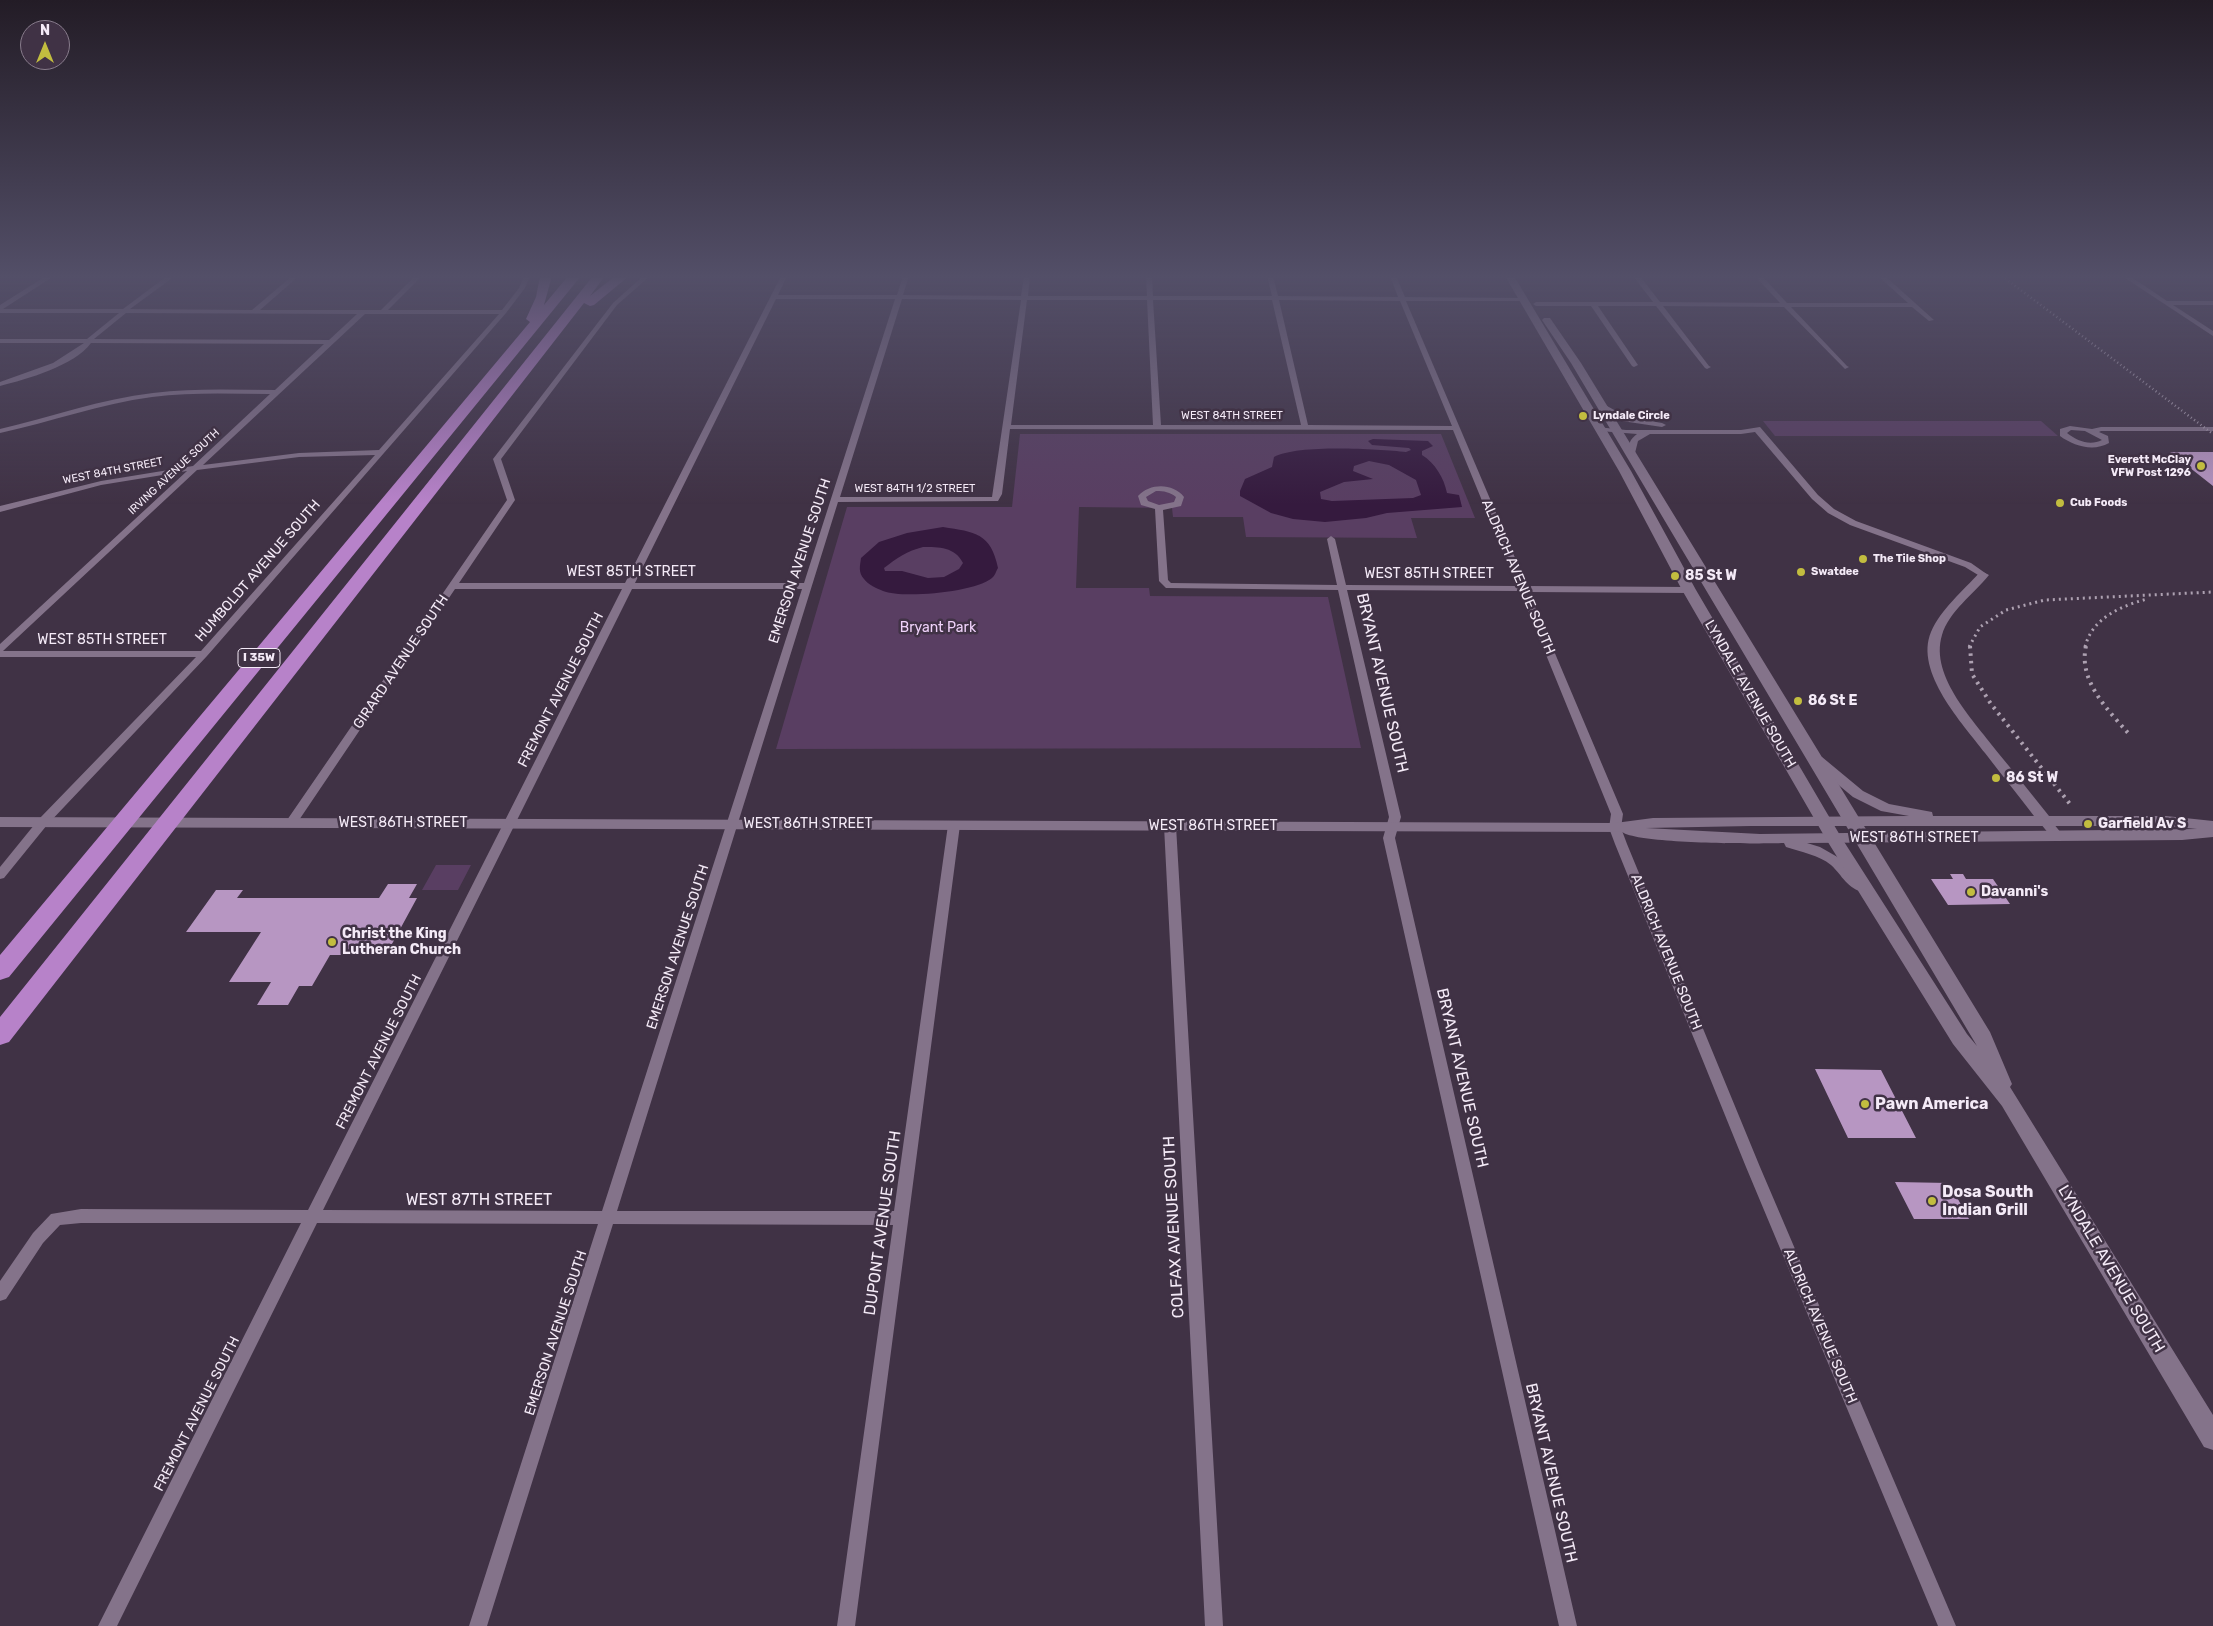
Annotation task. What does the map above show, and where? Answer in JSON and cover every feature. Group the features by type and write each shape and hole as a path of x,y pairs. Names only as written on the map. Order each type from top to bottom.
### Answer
{"highway":[{"name":"I 35W","path":"0,971 513,352"},
{"name":"I 35W","path":"0,1034 539,352"}],"main road":[{"name":"LYNDALE AVENUE SOUTH","path":"1554,352 1656,527 1688,590 1834,839 1960,1039 2009,1100 2213,1438"},
{"name":"LYNDALE AVENUE SOUTH","path":"1568,352 1983,1037 2009,1100"}],"street":[{"path":"0,384 50,367 75,352"},
{"name":"IRVING AVENUE SOUTH","path":"0,649 320,352"},
{"name":"HUMBOLDT AVENUE SOUTH","path":"0,876 43,822 204,654 469,352"},
{"name":"GIRARD AVENUE SOUTH","path":"291,823 511,500 497,459 579,352"},
{"name":"FREMONT AVENUE SOUTH","path":"107,1626 747,352"},
{"name":"EMERSON AVENUE SOUTH","path":"478,1626 882,352"},
{"path":"1007,427 1017,352"},
{"path":"1153,352 1157,427"},
{"path":"1288,352 1306,428"},
{"name":"ALDRICH AVENUE SOUTH","path":"1424,352 1617,814 1615,828 1757,1176 1947,1626"},
{"path":"1625,352 1634,365"},
{"path":"1695,352 1707,367"},
{"path":"1830,352 1844,367"},
{"path":"0,431 152,395 196,392 277,392"},
{"path":"1604,408 1625,419 1660,429"},
{"name":"WEST 84TH 1/2 STREET","path":"836,500 995,499 998,494 1007,427"},
{"name":"WEST 84TH STREET","path":"1007,427 1456,428"},
{"path":"2094,431 2105,438 2106,441 2104,443 2090,445 2074,441 2067,438 2063,431 2065,429 2078,428 2094,431 2101,429 2213,429"},
{"path":"1600,429 1616,429 1626,432 1660,429 1741,432 1756,429 1815,497 1831,511 1853,523 1968,565 1983,575 1938,628 1933,644 1934,663 1941,683 1954,704 2058,837"},
{"path":"1631,453 1632,444 1636,438 1660,429"},
{"name":"WEST 84TH STREET","path":"0,509 101,483 196,468 299,454 380,452"},
{"name":"WEST 85TH STREET","path":"1159,508 1164,581 1169,586 1688,590"},
{"name":"BRYANT AVENUE SOUTH","path":"1331,539 1395,817 1389,838 1568,1626"},
{"name":"WEST 85TH STREET","path":"453,586 808,586"},
{"name":"WEST 85TH STREET","path":"0,654 204,654"},
{"path":"1814,759 1858,794 1886,808 1957,821"},
{"name":"WEST 86TH STREET","path":"0,822 1615,828 1653,823 2044,820 2166,821 2213,826"},
{"name":"DUPONT AVENUE SOUTH","path":"846,1626 954,825"},
{"name":"COLFAX AVENUE SOUTH","path":"1170,826 1214,1626"},
{"name":"WEST 86TH STREET","path":"1615,828 1657,835 1765,839 2058,837 2182,835 2213,832"},
{"path":"1765,839 1815,850 1836,862 1848,876 1865,888"},
{"name":"WEST 87TH STREET","path":"0,1294 38,1238 56,1219 81,1216 901,1218"}],"green space":[{"path":"1763,421 2041,421 2058,436 1775,436"},
{"name":"Bryant Park","path":"1020,434 1441,434 1475,518 1411,518 1417,538 1246,537 1243,517 1173,517 1172,508 1079,507 1076,588 1149,588 1150,596 1328,597 1361,748 776,749 847,507 1012,507"},
{"path":"436,865 471,865 458,890 422,890"}],"shaded area":[{"path":"1373,439 1428,441 1433,446 1422,451 1422,455 1438,471 1447,493 1459,495 1462,507 1387,513 1366,518 1325,522 1293,519 1271,513 1240,496 1245,479 1272,467 1274,457 1285,453 1338,448 1406,452 1411,450 1409,448 1372,445 1368,441","holes":["1369,461 1389,465 1416,480 1421,495 1413,498 1332,501 1321,499 1320,492 1344,482 1373,479 1353,471 1354,466"]},
{"path":"943,527 973,533 986,541 991,548 998,568 993,577 984,583 939,593 893,593 881,590 868,583 860,571 861,558 879,542 907,533","holes":["923,547 946,549 956,554 963,563 959,569 944,577 928,578 902,571 885,571 884,568 902,555"]}],"building":[{"name":"Everett McClay VFW Post 1296","path":"2170,452 2213,452 2213,486"},
{"name":"Davanni's","path":"1950,874 1963,874 1966,879 1993,879 2010,904 1948,905 1931,879 1953,879"},
{"name":"Christ the King Lutheran Church","path":"388,884 417,884 409,898 417,898 386,955 330,955 312,986 299,986 288,1005 257,1005 271,982 229,982 261,932 186,932 216,890 243,890 237,898 379,898"},
{"name":"Pawn America","path":"1815,1069 1881,1070 1916,1138 1848,1138"},
{"name":"Dosa South Indian Grill","path":"1895,1182 1949,1183 1969,1219 1914,1219"}],"railway":[{"path":"2103,352 2213,434"},
{"path":"1969,647 1980,627 2006,610 2045,600 2213,592"},
{"path":"2085,647 2094,628 2101,621 2127,605 2147,599"},
{"path":"1970,646 1972,674 1991,704 2070,804"},
{"path":"2086,646 2086,671 2091,683 2104,705 2129,734"}],"place":[{"name":"Lyndale Circle","path":"1583,416"},
{"name":"Everett McClay VFW Post 1296","path":"2201,466"},
{"name":"Cub Foods","path":"2060,503"},
{"name":"The Tile Shop","path":"1863,559"},
{"name":"Swatdee","path":"1801,572"},
{"name":"85 St W","path":"1675,576"},
{"name":"86 St E","path":"1798,701"},
{"name":"86 St W","path":"1996,778"},
{"name":"Garfield Av S","path":"2088,824"},
{"name":"Davanni's","path":"1971,892"},
{"name":"Christ the King Lutheran Church","path":"332,942"},
{"name":"Pawn America","path":"1865,1104"},
{"name":"Dosa South Indian Grill","path":"1932,1201"}]}
